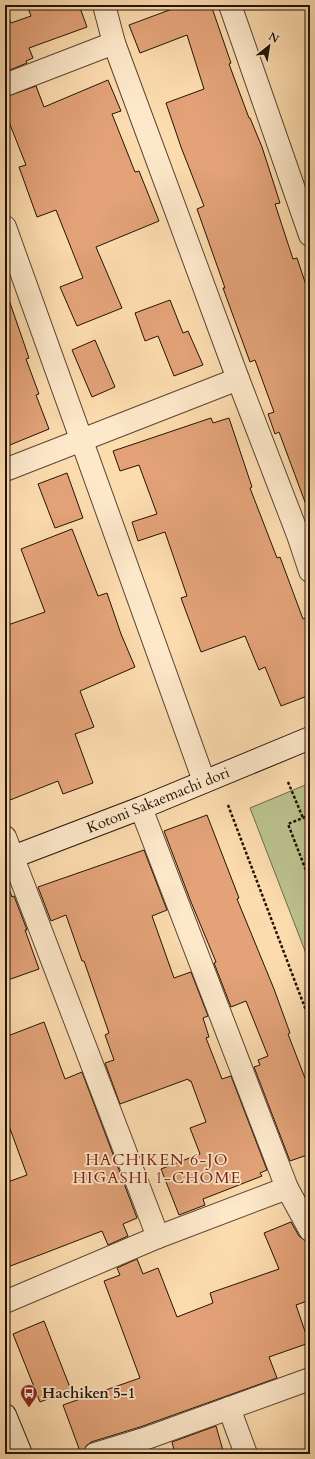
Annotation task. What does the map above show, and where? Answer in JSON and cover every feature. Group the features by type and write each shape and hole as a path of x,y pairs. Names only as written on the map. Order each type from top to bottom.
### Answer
{"street":[{"path":"104,5 114,43 238,378 304,533 310,570"},
{"path":"230,5 310,235"},
{"path":"5,85 114,43"},
{"path":"5,227 204,781"},
{"path":"5,470 238,378"},
{"name":"Kotoni Sakaemachi dori","path":"9,859 141,808 310,738"},
{"path":"141,808 288,1188 310,1230"},
{"path":"5,836 9,859 158,1238"},
{"path":"5,1302 158,1238 288,1188"},
{"path":"95,1454 144,1439 310,1379"},
{"path":"229,1408 246,1454"},
{"path":"5,1415 20,1454"}],"path":[{"path":"288,782 303,818"},
{"path":"228,805 310,1021"},
{"path":"310,815 288,824 307,873 310,872"}],"green space":[{"path":"310,783 310,964 250,808"}],"building":[{"path":"27,5 79,5 87,27 29,48 33,58 26,61 27,63 5,72 5,11 11,23 31,16"},
{"path":"183,5 211,5 231,63 229,64 249,118 262,147 280,203 275,204 293,259 297,258 310,297 310,510 308,510 279,432 275,434 268,414 274,412 255,360 250,362 223,288 225,288 197,209 204,206 166,103 204,89 187,35 140,53 129,25"},
{"path":"108,80 121,111 112,114 135,172 139,171 159,221 96,247 122,308 77,326 60,287 83,278 56,210 37,217 19,167 26,165 5,112 5,97 36,86 44,107"},
{"path":"8,297 29,358 26,359 39,394 36,395 49,429 5,447 5,298"},
{"path":"170,300 183,333 188,331 203,365 174,376 158,336 145,341 135,313"},
{"path":"95,340 115,387 92,397 72,350"},
{"path":"211,418 213,423 229,418 252,487 250,488 277,558 280,557 303,619 310,616 310,695 281,706 265,667 259,670 245,636 201,652 181,598 187,596 165,532 138,541 132,522 157,514 139,465 120,471 113,451"},
{"path":"67,473 83,518 55,528 38,484"},
{"path":"72,529 98,596 107,593 121,634 135,667 80,691 94,727 75,734 93,783 63,794 58,781 5,802 5,626 45,612 21,549"},
{"path":"207,815 239,898 237,899 274,989 290,1033 288,1034 310,1091 310,1154 290,1161 254,1067 260,1065 258,1060 268,1056 246,1001 231,1007 214,963 216,962 164,831"},
{"path":"144,850 167,910 152,916 174,978 191,972 208,1016 203,1018 209,1037 206,1038 222,1079 231,1076 267,1170 260,1173 262,1176 203,1199 205,1205 179,1215 161,1169 200,1154 190,1128 206,1122 191,1081 188,1079 120,1104 105,1063 114,1060 105,1035 109,1033 84,961 82,961 66,915 51,921 38,887"},
{"path":"7,883 12,897 14,896 27,930 25,930 39,969 5,981 5,884"},
{"path":"44,1022 65,1079 82,1072 137,1218 123,1224 128,1236 108,1245 102,1231 5,1268 5,1183 27,1175 5,1115 5,1037"},
{"path":"291,1222 299,1236 306,1241 310,1252 310,1300 296,1305 309,1343 269,1357 277,1378 140,1427 91,1442 86,1446 83,1454 81,1454 63,1405 140,1378 104,1281 120,1275 117,1268 137,1259 143,1274 158,1268 177,1317 213,1303 210,1293 279,1269 264,1233"},
{"path":"44,1321 71,1390 40,1402 13,1334"},
{"path":"216,1426 224,1454 175,1454 172,1442"}],"place":[{"name":"Hachiken 5-1","path":"29,1408"}],"district":[{"name":"HACHIKEN 6-JO HIGASHI 1-CHOME","path":"157,1169"}]}
